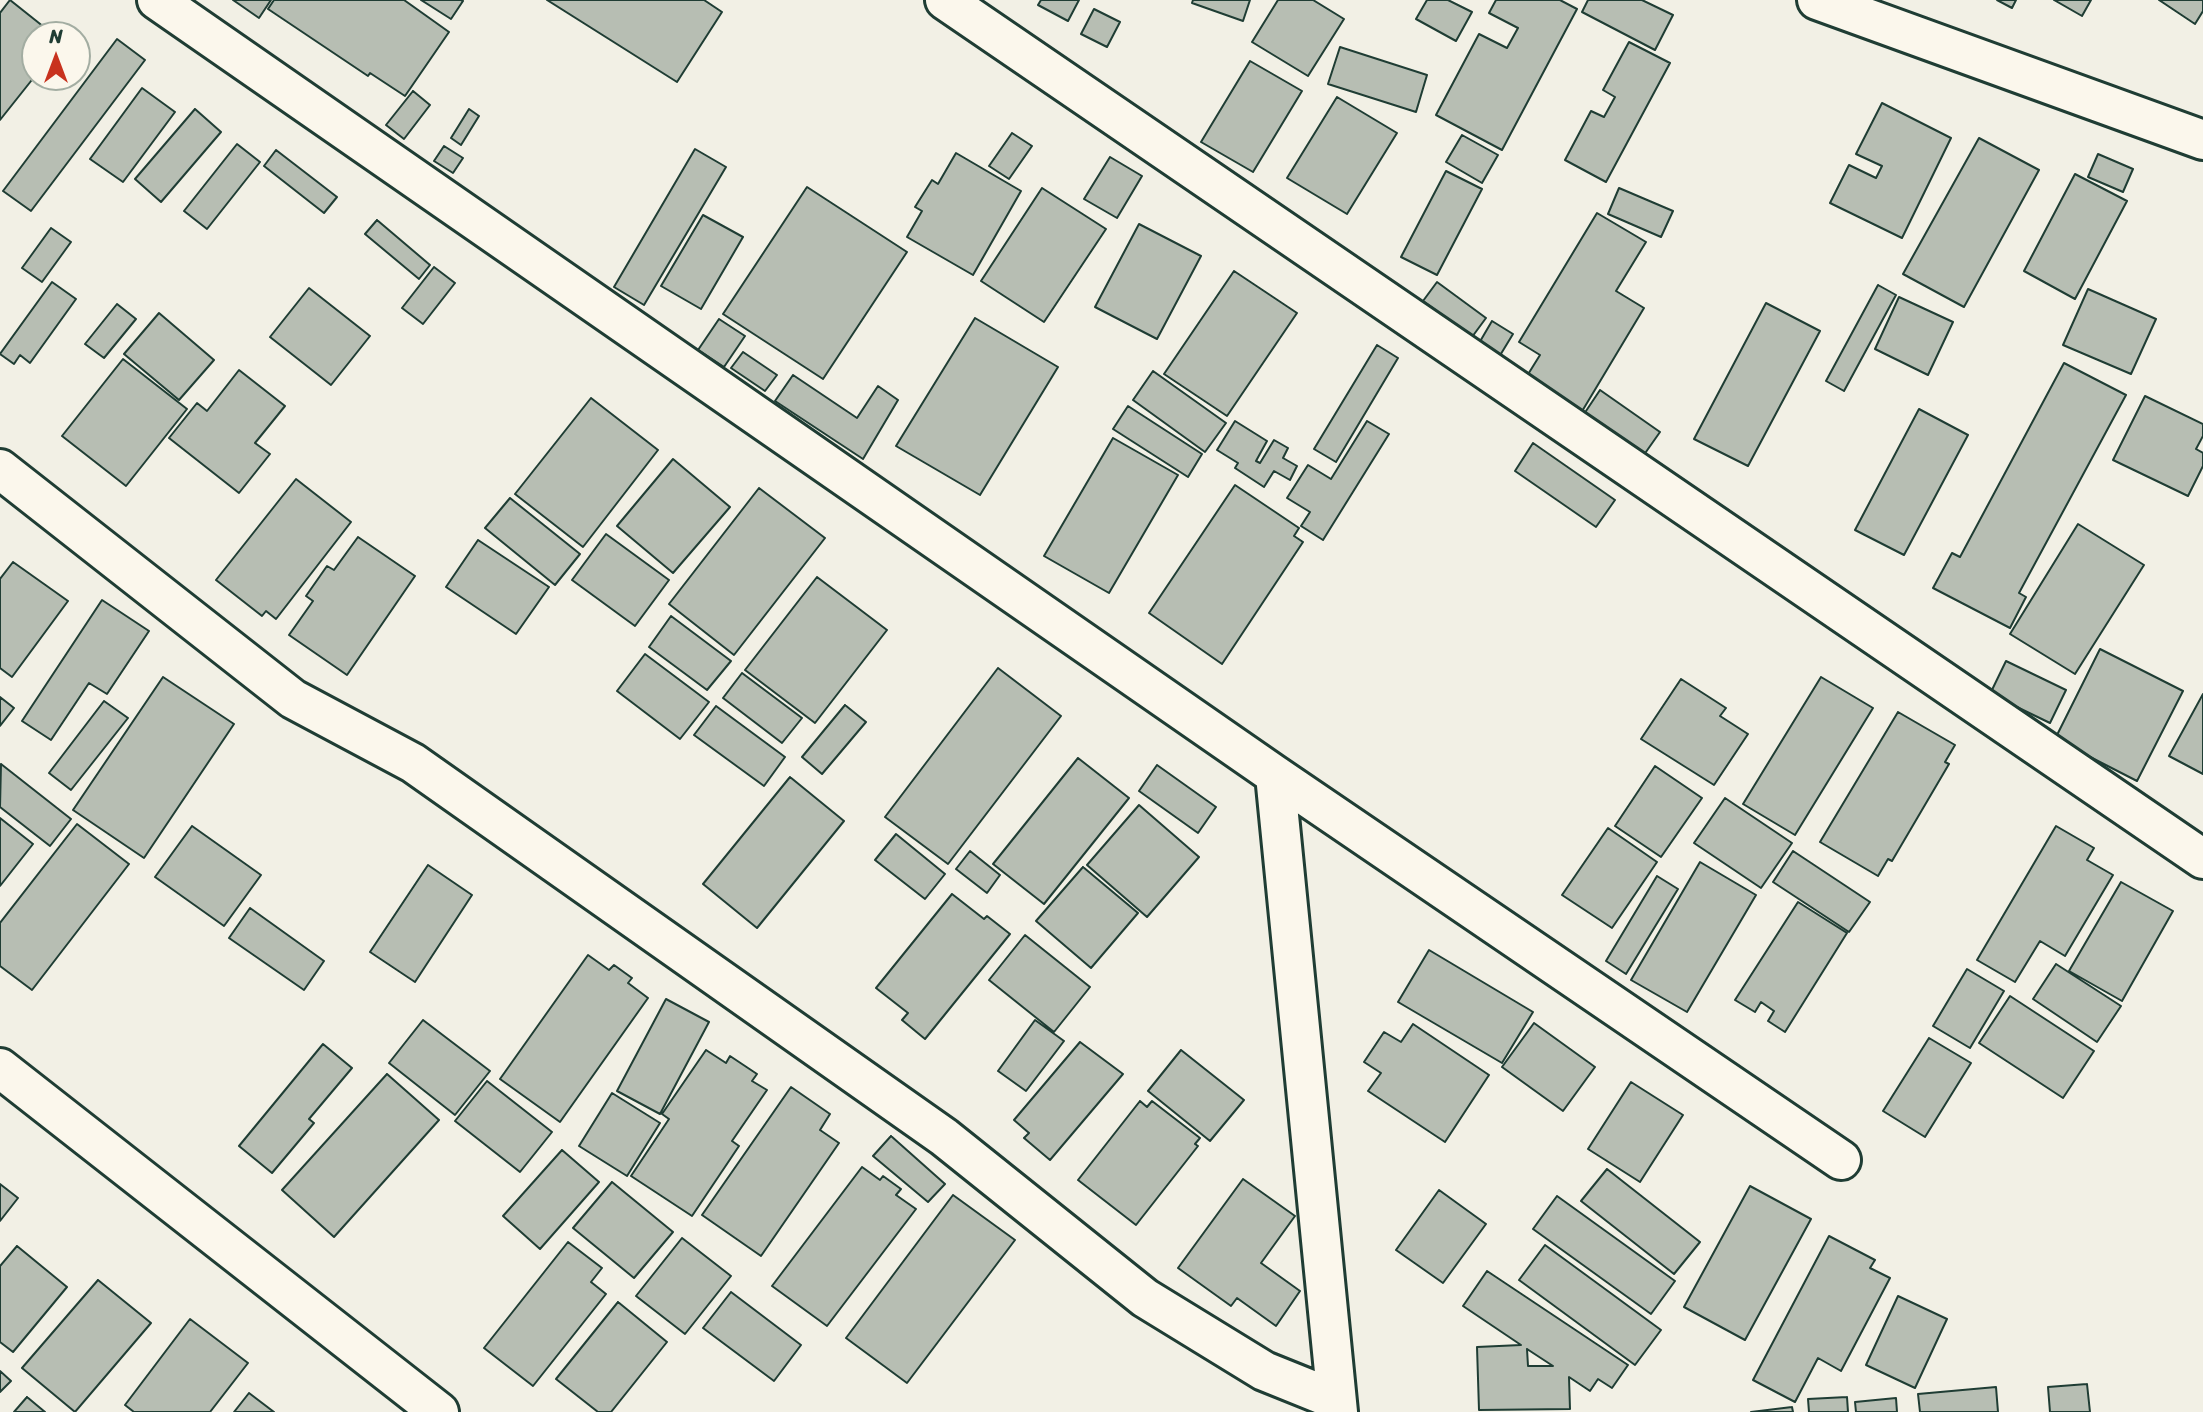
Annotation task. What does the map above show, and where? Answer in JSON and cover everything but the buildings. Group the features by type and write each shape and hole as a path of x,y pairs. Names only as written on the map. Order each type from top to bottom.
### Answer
{"street":[{"path":"157,0 1275,775 1841,1160"},
{"path":"945,0 2203,859"},
{"path":"1817,0 2203,139"},
{"path":"0,469 293,699 413,763 944,1137 1145,1298 1264,1371 1337,1406"},
{"path":"1275,775 1337,1406"},
{"path":"0,1068 439,1412"}]}
